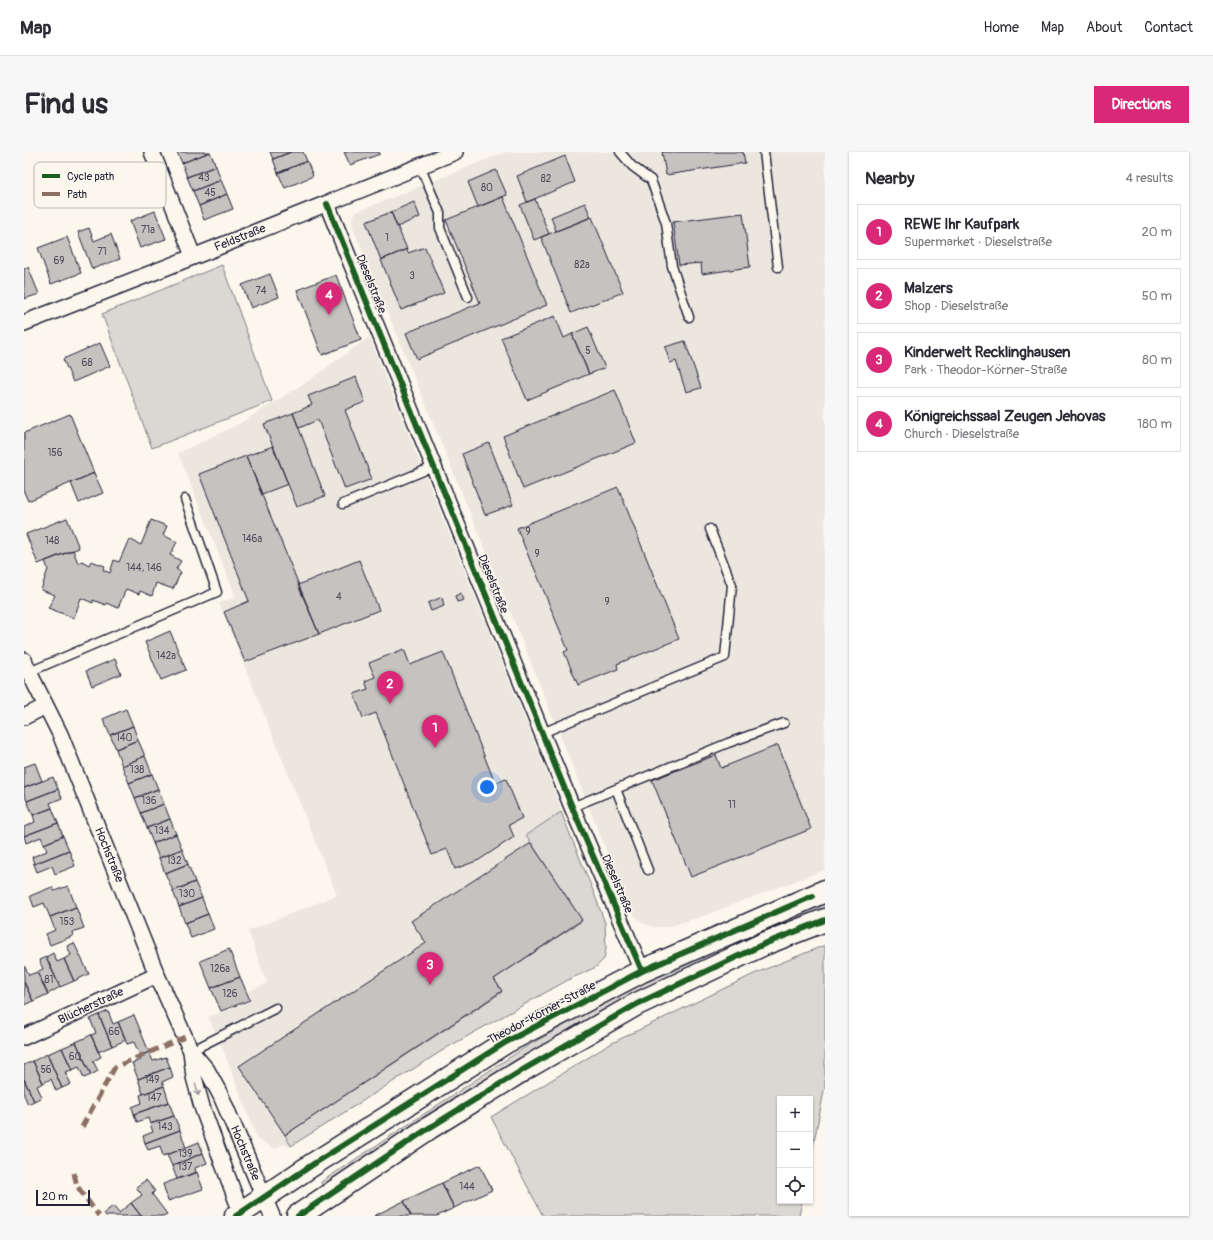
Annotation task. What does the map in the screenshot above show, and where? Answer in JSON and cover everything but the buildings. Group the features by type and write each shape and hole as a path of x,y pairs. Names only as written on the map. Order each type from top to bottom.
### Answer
{"main road":[{"name":"Theodor-Körner-Straße","path":"239,1214 268,1207 506,1042 642,972 825,891"},
{"path":"298,1216 429,1128 526,1068 637,1004 764,944 825,920"}],"street":[{"path":"152,152 156,162"},
{"name":"Feldstraße","path":"24,323 455,152"},
{"path":"166,187 194,256"},
{"name":"Dieselstraße","path":"327,204 572,807 642,972"},
{"name":"Hochstraße","path":"26,666 60,734 157,975 191,1051 207,1070 221,1096 268,1207"},
{"path":"24,716 46,706"},
{"name":"Blücherstraße","path":"24,1037 157,975"},
{"name":"Hochstraße","path":"191,1051 194,1077 202,1107 239,1214"}],"lane":[{"path":"620,152 632,166 651,180 666,224 672,266 689,317"},
{"path":"764,152 778,267"},
{"path":"420,166 440,213 440,228 468,297"},
{"path":"343,504 433,467"},
{"path":"26,666 217,592 185,499"},
{"path":"542,733 725,657 732,585 710,529"},
{"path":"572,807 728,743 784,723"},
{"path":"616,789 648,870"},
{"path":"191,1051 276,1008"}],"shaded area":[{"path":"505,152 825,152 825,870 700,917 667,927 653,927 642,923 635,916 625,897 500,586 353,228 352,218 354,213"},
{"path":"222,265 272,401 152,448 102,314"},
{"path":"369,337 560,805 561,812 605,923 606,949 604,959 596,967 568,980 448,1047 291,1146 281,1145 275,1149 258,1140 222,1047 208,1017 251,1001 248,992 267,983 248,931 337,895 219,603 236,597 178,453 239,424 308,381"},
{"path":"561,812 605,923 606,949 604,959 596,967 568,980 448,1047 291,1146 285,1135 502,992 494,979 582,921 526,835"},
{"path":"825,901 825,910 323,1187 321,1182 524,1048 631,987"},
{"path":"825,945 825,1086 813,1147 813,1096 777,1096 777,1204 801,1204 799,1216 543,1216 491,1117 612,1043 756,973"}],"marked path":[{"path":"82,1127 115,1067 185,1037"},
{"path":"74,1173 77,1186 99,1216"}],"cycle path":[{"path":"327,204 572,807 642,971"},
{"path":"236,1216 315,1163 506,1042 642,971 813,896"},
{"path":"298,1216 429,1128 526,1068 637,1004 764,944 825,920"}],"place":[{"name":"Königreichssaal Zeugen Jehovas","path":"329,315"},
{"name":"Malzers","path":"390,704"},
{"name":"REWE Ihr Kaufpark","path":"435,748"},
{"name":"Kinderwelt Recklinghausen","path":"430,985"}]}
